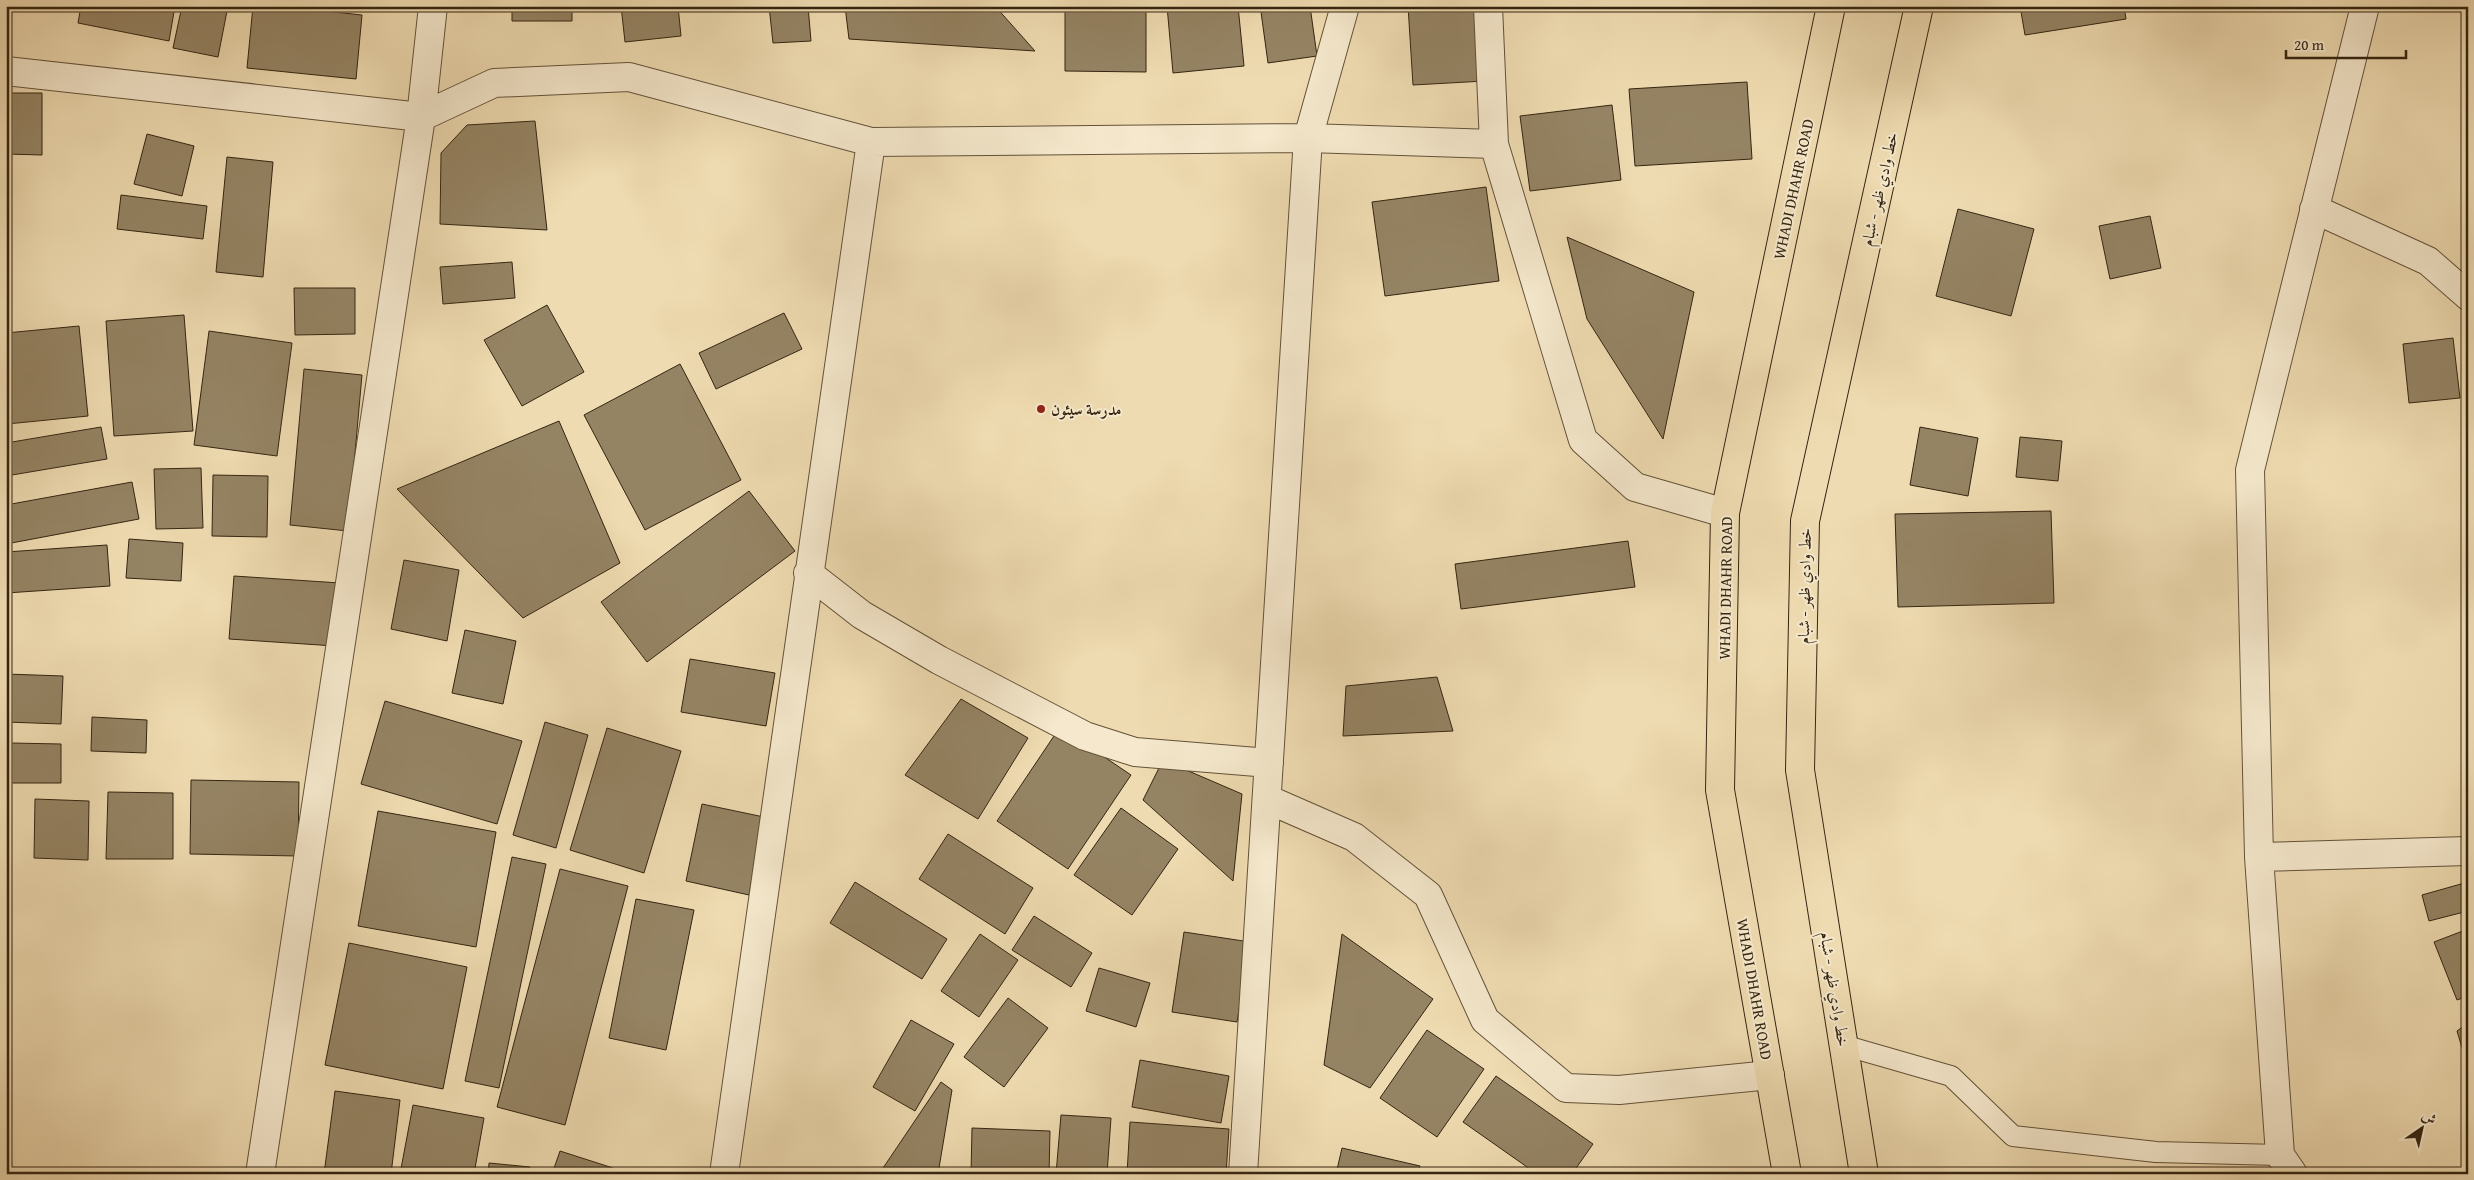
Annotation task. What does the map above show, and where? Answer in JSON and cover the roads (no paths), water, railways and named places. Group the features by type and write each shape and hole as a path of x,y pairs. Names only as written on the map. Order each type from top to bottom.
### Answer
{"main road":[{"name":"WHADI DHAHR ROAD","path":"1787,1174 1720,790 1726,513 1831,6"},
{"name":"خط وادي ظهر - شبام","path":"1864,1174 1800,770 1805,521 1919,6"}],"street":[{"path":"260,1174 421,117 433,6"},
{"path":"1243,1174 1308,138 1345,6"},
{"path":"1488,6 1494,144 1583,440 1635,487 1726,513"},
{"path":"2286,1164 2259,857 2250,470 2365,6"},
{"path":"6,72 421,117 494,83 629,77 871,142 1308,138 1494,144"},
{"path":"724,1174 808,573 871,142"},
{"path":"2314,210 2428,262 2468,296"},
{"path":"808,573 871,620 939,660 1085,736 1135,752 1269,763"},
{"path":"1267,799 1354,837 1428,895 1484,1020 1566,1088 1620,1090 1770,1075"},
{"path":"2259,857 2468,851"}],"lane":[{"path":"1843,1045 1951,1076 2013,1136 2286,1164"}],"place":[{"name":"مدرسة سيئون","path":"1041,409"}]}
